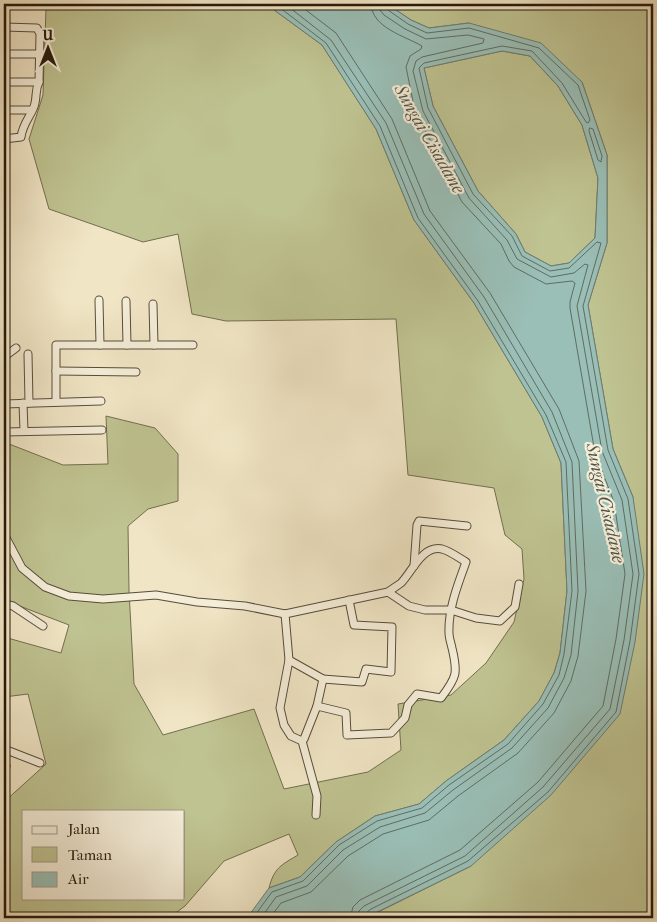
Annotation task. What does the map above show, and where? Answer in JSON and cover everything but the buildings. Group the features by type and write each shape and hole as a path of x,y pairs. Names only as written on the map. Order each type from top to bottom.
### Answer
{"street":[{"path":"4,27 37,28 40,34 39,82 35,89 35,104 25,121 21,137 4,139"},
{"path":"4,54 39,54"},
{"path":"4,82 39,82"},
{"path":"4,110 32,110"},
{"path":"99,300 100,345"},
{"path":"126,301 127,345"},
{"path":"153,304 154,345"},
{"path":"56,402 56,344 193,345"},
{"path":"4,377 4,357 16,348"},
{"path":"24,431 28,354"},
{"path":"56,371 136,372"},
{"path":"4,404 101,401"},
{"path":"4,432 102,430"},
{"path":"414,566 419,521 467,526"},
{"path":"4,534 22,568 45,587 58,593 69,596 103,599 156,595 197,602 245,606 285,614 388,592 400,583 426,552 443,549 466,562 451,610 449,634 457,668 450,686 441,698 417,694 408,705 405,718 391,733 348,735 346,713 317,706"},
{"path":"388,592 409,606 425,610 451,610 476,618 500,621 515,607 519,584"},
{"path":"289,660 323,679 362,682 366,669 390,672 392,627 354,626 349,600"},
{"path":"4,604 13,606 43,626"},
{"path":"285,614 289,660 280,708 284,725 291,736 302,741"},
{"path":"316,815 317,796 302,741 317,706 323,679"},
{"path":"4,749 40,763"}],"green space":[{"path":"45,4 266,4 322,45 376,129 414,220 474,303 542,417 561,463 567,591 560,653 554,673 539,701 504,740 446,781 419,804 375,816 336,842 300,877 269,888 276,871 298,855 289,834 224,861 185,906 169,918 4,918 4,802 46,764 28,694 4,697 4,637 61,653 69,625 4,600 4,442 63,465 108,464 106,416 155,428 178,454 178,501 148,509 128,526 134,684 163,735 254,709 284,789 368,772 401,750 398,704 451,695 486,663 514,622 524,579 522,549 505,535 494,488 408,475 396,319 226,321 192,314 178,234 143,242 49,209 29,139 43,95"},
{"path":"387,4 653,4 653,918 366,918 471,866 633,497 613,449 588,305 607,243 607,155 582,82 469,23 429,28 411,20"},
{"path":"502,51 530,56 558,86 582,125 598,178 595,238 569,263 551,266 525,252 516,234 478,191 433,106 424,68"}],"water":[{"name":"Sungai Cisadane","path":"266,4 387,4 411,20 429,28 469,23 541,43 582,82 607,155 607,243 588,305 613,449 633,497 644,574 635,642 620,714 551,795 471,866 365,918 247,918 269,888 300,877 336,842 375,816 419,804 446,781 504,740 539,701 554,673 560,653 567,591 561,463 542,417 474,303 414,220 376,129 322,45","holes":["502,51 530,56 558,86 582,125 598,178 595,238 569,263 551,266 525,252 516,234 478,191 433,106 424,68"]}]}
